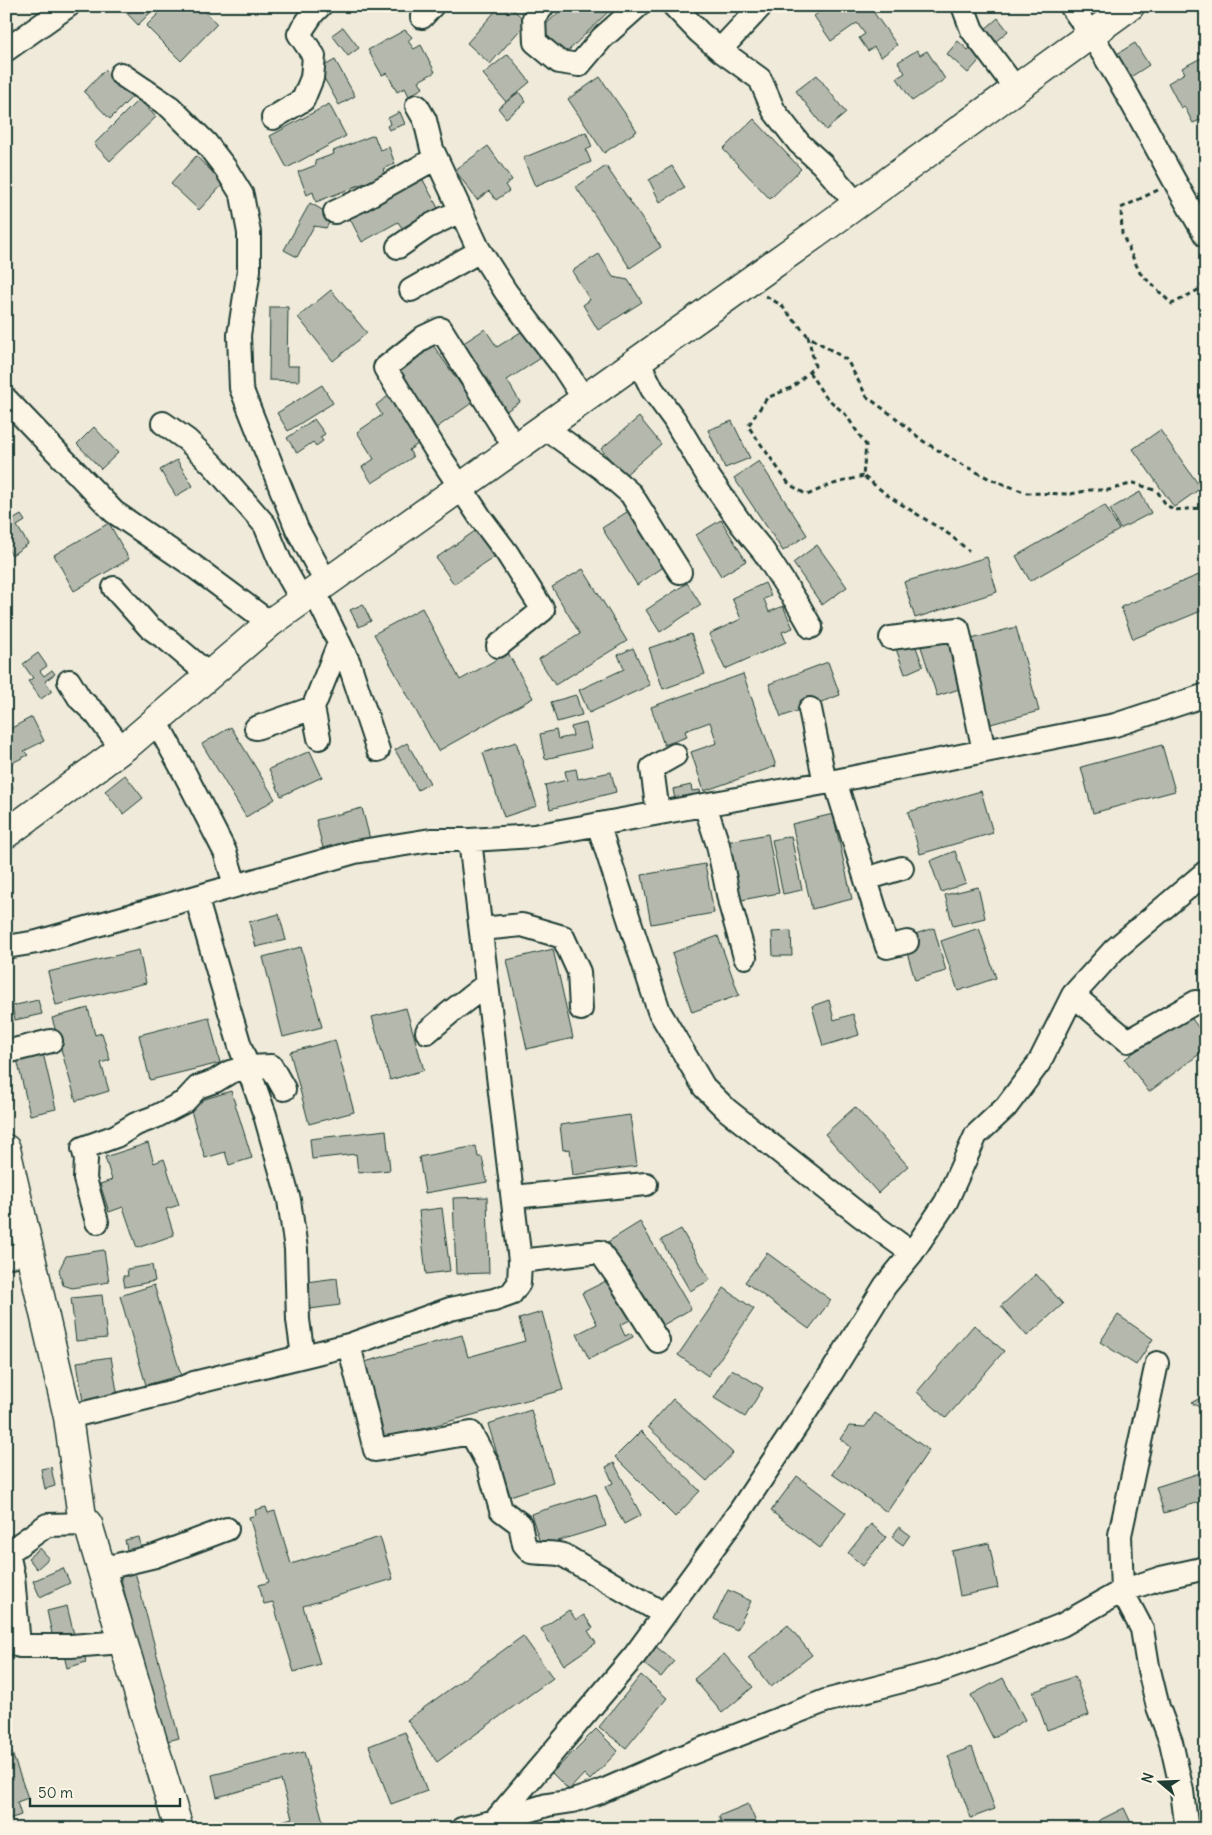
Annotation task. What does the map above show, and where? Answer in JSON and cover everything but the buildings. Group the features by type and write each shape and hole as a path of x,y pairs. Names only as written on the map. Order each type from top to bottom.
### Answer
{"main road":[{"path":"6,834 122,749 270,623 857,204 1130,6"},
{"path":"6,1149 18,1255 68,1417 82,1516 88,1524 102,1569 178,1829"}],"street":[{"path":"6,50 68,6"},
{"path":"273,118 303,100 312,78 314,56 299,34 320,6"},
{"path":"543,6 534,18 535,42 559,62 579,65 602,38 638,6"},
{"path":"674,6 699,32 720,50 760,79 774,111 799,143 822,164 857,204"},
{"path":"720,50 761,6"},
{"path":"963,6 972,30 1016,89"},
{"path":"1071,6 1091,34 1137,110 1174,182 1206,236"},
{"path":"120,74 170,107 206,143 226,169 242,195 249,232 249,270 239,336 241,388 297,529 314,591 349,663 378,750"},
{"path":"418,106 425,120 432,149 480,251 506,292 562,365 584,399"},
{"path":"335,212 361,200 436,158"},
{"path":"398,247 427,227 460,211"},
{"path":"411,290 480,251"},
{"path":"498,646 542,610 507,553 460,487 385,368 424,338 441,330 514,448"},
{"path":"638,360 652,389 674,419 708,476 742,526 764,552 800,606 811,627"},
{"path":"6,399 114,512 192,565 270,623"},
{"path":"163,423 187,440 213,464 265,525 280,561 314,591"},
{"path":"544,427 601,468 631,494 680,572"},
{"path":"114,588 149,628 169,641 209,675"},
{"path":"891,638 958,629 984,751"},
{"path":"320,738 312,708 339,643"},
{"path":"69,682 80,699 96,714 122,749"},
{"path":"6,946 37,942 355,852 431,840 470,840 534,836 830,782 1115,725 1206,695"},
{"path":"256,728 312,708"},
{"path":"810,709 830,782 866,879 887,947 907,942"},
{"path":"156,721 225,852 235,886"},
{"path":"658,813 652,768 675,755"},
{"path":"705,805 718,845 730,904 745,957"},
{"path":"598,824 658,1011 704,1087 735,1116 861,1216 912,1253"},
{"path":"68,1417 175,1390 194,1383 350,1345 450,1310 511,1294 519,1283 520,1261 470,840"},
{"path":"866,879 902,868"},
{"path":"492,1825 635,1655 740,1511 832,1372 885,1286 912,1253 946,1202 976,1135 1006,1107 1039,1063 1073,995 1114,950 1206,872"},
{"path":"196,897 247,1067 265,1115 289,1200 296,1249 298,1320 303,1356"},
{"path":"480,929 522,925 563,937 579,972 582,1009"},
{"path":"427,1032 487,984"},
{"path":"1073,995 1128,1041 1196,1002 1206,1004"},
{"path":"6,1052 51,1041"},
{"path":"97,1222 85,1179 86,1159 83,1148 116,1136 136,1124 155,1117 184,1102 198,1087 215,1081 230,1072 247,1067 271,1066 284,1089"},
{"path":"512,1197 646,1184"},
{"path":"520,1261 600,1252 658,1341"},
{"path":"350,1345 375,1450 471,1433 488,1464 501,1510 520,1524 524,1544 531,1552 545,1554 554,1552 563,1555 664,1614"},
{"path":"1157,1363 1120,1535 1122,1591 1142,1629 1156,1699 1172,1742 1187,1827"},
{"path":"88,1524 47,1525 7,1554 13,1576 19,1646 71,1646 123,1642"},
{"path":"102,1569 155,1556 227,1529"},
{"path":"462,1829 492,1825 547,1806 574,1801 600,1792 669,1762 825,1701 937,1672 994,1652 1062,1625 1122,1591 1161,1578 1206,1568"}],"path":[{"path":"1174,182 1121,208 1122,234 1140,273 1172,304 1200,289 1206,280"},
{"path":"748,282 760,293 781,305 808,336 847,360 867,397 896,418 922,441 990,479 1027,493 1045,494 1071,494 1090,490 1109,490 1134,483 1157,491 1165,503 1173,510 1206,509"},
{"path":"808,336 815,366 793,387 767,398 748,426 789,484 807,495 830,485 863,476"},
{"path":"809,372 824,395 846,415 866,445 863,476"},
{"path":"863,476 897,502 950,535 969,551"}]}
